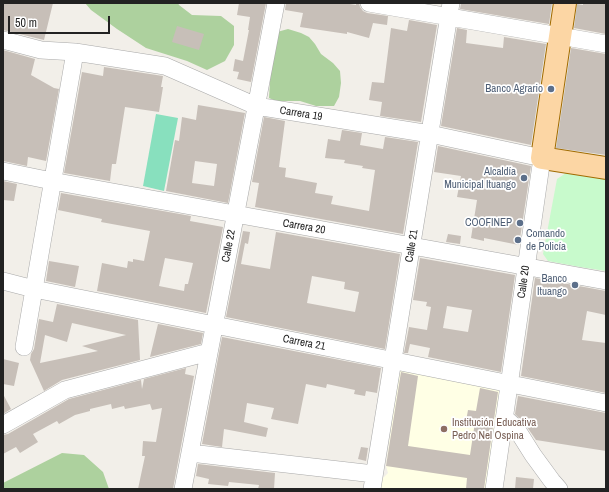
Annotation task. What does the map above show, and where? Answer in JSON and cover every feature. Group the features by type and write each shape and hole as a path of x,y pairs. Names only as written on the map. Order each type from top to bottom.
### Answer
{"main road":[{"name":"Calle 20","path":"542,158 565,3"},
{"name":"Carrera 19","path":"542,158 606,168"}],"street":[{"name":"Calle 22","path":"182,489 276,3"},
{"path":"369,3 450,10 560,36 606,44"},
{"name":"Calle 21","path":"373,482 450,10"},
{"name":"Carrera 19","path":"3,40 41,50 74,52 165,66 256,106 430,134 542,158"},
{"path":"24,347 74,52"},
{"name":"Calle 20","path":"494,489 542,158"},
{"name":"Carrera 20","path":"3,171 606,282"},
{"name":"Carrera 21","path":"3,280 34,289 606,403"},
{"path":"3,425 65,390 209,352"},
{"path":"505,418 516,428 533,455 559,489"},
{"path":"190,453 373,482"}],"shaded area":[{"name":"Institución Educativa Pedro Nel Ospina","path":"399,370 504,387 489,489 381,489 379,482 388,473 386,466"}],"green space":[{"path":"85,3 178,3 192,15 221,16 234,26 234,45 225,61 207,70 187,61 146,48 91,10"},
{"path":"288,29 309,37 321,54 333,63 340,71 341,83 339,97 334,106 316,106 300,101 276,101 269,98 271,65 277,32"},
{"path":"156,114 178,118 164,191 143,186"},
{"path":"566,173 606,179 606,271 548,261 543,254 557,179"},
{"path":"62,453 84,455 103,472 109,489 3,489 3,483"}],"building":[{"path":"3,3 53,3 44,40 3,30"},
{"path":"239,3 266,3 251,82 237,79 239,72 233,71 235,59 243,61 249,30 250,17 237,15"},
{"path":"286,3 344,3 356,5 356,3 359,3 363,11 367,13 388,16 387,25 373,23 369,38 347,32 347,34 300,27 303,13 285,10"},
{"path":"461,3 552,3 549,24 460,9"},
{"path":"583,3 606,3 606,34 574,28 577,4 583,5"},
{"path":"409,20 437,25 421,122 380,116 382,102 369,100 372,82 384,83 391,28 407,31"},
{"path":"177,26 204,34 199,50 172,42"},
{"path":"457,28 467,30 466,43 503,48 504,37 546,44 531,145 441,126"},
{"path":"571,48 606,54 606,155 556,148"},
{"path":"3,50 35,59 31,75 54,88 59,89 46,161 28,157 27,166 3,161"},
{"path":"104,67 163,76 161,87 163,87 159,112 125,107 116,164 112,164 110,181 64,173 82,72 103,76"},
{"path":"198,105 245,113 228,203 166,191 175,140 179,141 182,117 196,120","holes":["195,161 217,164 214,186 192,183"]},
{"path":"264,117 285,121 279,167 286,168 285,177 317,183 315,193 333,196 331,204 369,211 375,170 362,168 363,166 344,163 345,160 325,158 328,139 340,141 342,130 362,133 360,145 383,149 385,137 418,142 403,234 255,207 259,183 252,182"},
{"path":"438,146 531,166 519,245 484,238 484,241 471,238 477,200 457,197 461,176 434,172"},
{"path":"3,181 17,184 14,201 3,200"},
{"path":"61,193 191,216 190,221 223,227 206,313 97,291 102,263 127,268 128,261 133,262 133,259 144,261 150,231 101,222 102,219 58,210","holes":["165,258 193,263 188,284 185,284 184,291 159,286"]},
{"path":"243,231 250,232 248,244 245,243 241,264 270,269 276,232 400,254 385,349 226,317","holes":["312,276 345,282 344,289 359,292 355,312 307,303"]},
{"path":"448,234 461,236 460,244 446,242"},
{"path":"420,258 515,275 501,372 428,357 430,348 410,344 408,353 404,353 409,327 427,330 431,307 426,306 427,302 413,300","holes":["447,306 472,310 468,332 443,328"]},
{"path":"49,261 79,266 75,287 46,281"},
{"path":"535,278 606,291 606,315 587,311 582,340 606,343 606,393 521,376"},
{"path":"57,304 138,320 140,360 62,380 44,391 30,360 34,349 39,319 53,322","holes":["72,323 126,335 82,346 98,351 40,363 45,335 67,342"]},
{"path":"158,324 203,333 201,344 150,357"},
{"path":"222,337 381,368 377,393 366,391 365,396 354,394 355,390 327,384 326,388 306,384 298,424 271,419 274,408 247,403 244,422 268,428 266,437 224,429 222,447 202,444"},
{"path":"3,359 19,363 14,386 3,384"},
{"path":"186,368 185,374 194,376 173,489 138,489 145,456 142,456 143,441 156,442 162,408 152,410 150,404 125,409 124,406 112,409 111,404 90,409 90,411 75,415 59,424 57,421 33,434 38,442 20,453 16,447 3,454 3,435 8,434 69,399 141,380 142,389 144,379"},
{"name":"Institución Educativa Pedro Nel Ospina","path":"401,372 418,376 408,446 470,455 475,422 466,421 468,410 476,411 480,388 498,392 484,489 466,489 467,478 386,466"},
{"path":"3,394 11,409 3,414"},
{"path":"518,396 606,413 606,451 536,440 527,425 515,414"},
{"path":"361,447 368,448 366,461 358,459"},
{"path":"198,464 275,473 274,489 258,489 259,485 229,482 228,486 208,484 209,479 196,476"},
{"path":"516,477 534,479 533,489 515,489"}],"place":[{"name":"Banco Agrario","path":"551,89"},
{"name":"Alcaldía Municipal Ituango","path":"524,178"},
{"name":"COOFINEP","path":"520,223"},
{"name":"Comando de Policía","path":"518,240"},
{"name":"Banco Ituango","path":"575,285"},
{"name":"Institución Educativa Pedro Nel Ospina","path":"444,429"}]}
